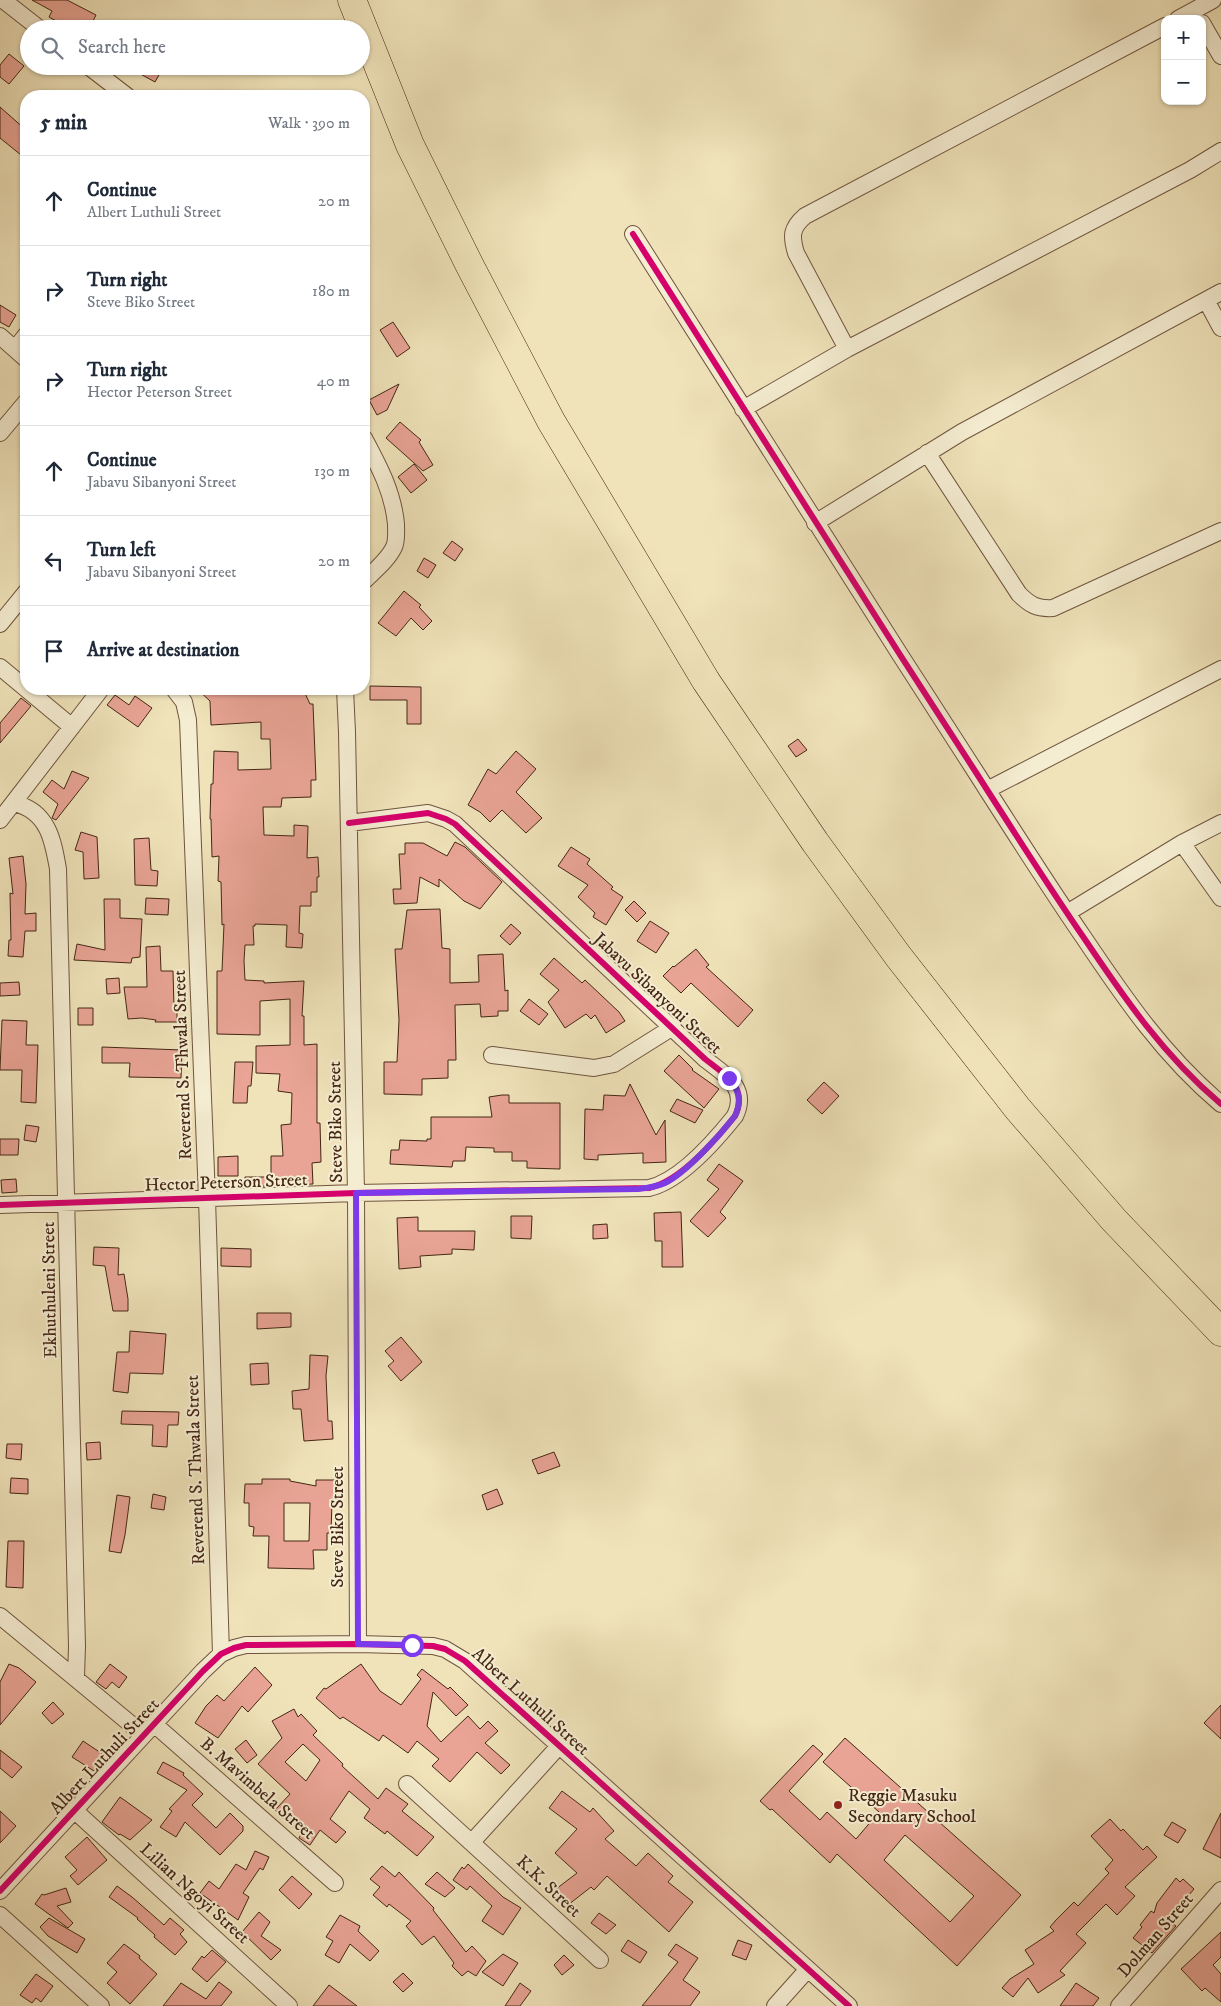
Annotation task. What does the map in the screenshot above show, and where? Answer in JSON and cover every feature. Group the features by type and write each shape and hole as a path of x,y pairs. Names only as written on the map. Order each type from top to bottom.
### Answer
{"highway":[{"path":"352,0 360,20"},
{"path":"370,45 410,145 470,266 551,421 706,681 820,850 898,956 1018,1109 1114,1220 1221,1332"}],"street":[{"path":"3,0 29,20"},
{"path":"1201,15 1213,0"},
{"path":"848,349 796,253 792,238 796,224 805,216 1161,28"},
{"path":"1206,29 1221,56"},
{"path":"100,75 119,90"},
{"path":"743,409 848,349 1190,170 1221,151"},
{"path":"633,234 987,790 1125,1000 1161,1046 1184,1071 1221,1104"},
{"path":"815,522 962,432 1221,292"},
{"path":"1206,300 1221,328"},
{"path":"0,336 20,353"},
{"path":"0,433 20,409"},
{"path":"370,449 384,475 394,505 396,531 395,546 384,562 370,575"},
{"path":"927,453 1019,594 1031,606 1042,609 1053,608 1221,531"},
{"path":"0,624 20,599"},
{"path":"0,667 20,684"},
{"path":"987,790 1221,668"},
{"path":"34,695 72,727"},
{"path":"0,820 96,695"},
{"name":"Reverend S. Thwala Street","path":"179,695 184,702 188,720 207,1198 221,1654"},
{"name":"Steve Biko Street","path":"345,695 356,1193 358,1644"},
{"name":"Ekhuthuleni Street","path":"14,803 23,805 38,814 47,826 53,840 58,870 67,1203 76,1677"},
{"name":"Jabavu Sibanyoni Street","path":"349,823 428,813 446,818 455,824 737,1087 739,1108 735,1116 683,1171 667,1182 644,1188 453,1191"},
{"path":"1067,913 1182,843 1221,823"},
{"path":"1182,843 1221,898"},
{"path":"492,1055 594,1068 614,1064 673,1027"},
{"name":"Hector Peterson Street","path":"0,1205 453,1191"},
{"path":"0,1616 76,1677 149,1729"},
{"name":"Albert Luthuli Street","path":"0,1891 203,1671 221,1654 246,1645 358,1644 433,1646 454,1653 465,1661 849,2006"},
{"name":"B. Mavimbela Street","path":"149,1729 335,1883"},
{"path":"472,1842 559,1746"},
{"name":"K.K. Street","path":"407,1784 600,1960"},
{"name":"Lilian Ngoyi Street","path":"74,1810 289,2006"},
{"name":"Dolman Street","path":"1119,2006 1221,1890"},
{"path":"0,1915 101,2006"},
{"path":"775,2006 808,1969"}],"building":[{"path":"32,0 67,0 96,15 94,20 54,20 49,17 52,11"},
{"path":"9,54 20,63 20,71 9,84 0,77 0,65"},
{"path":"142,75 159,75 155,82"},
{"path":"0,107 20,125 20,154 0,138"},
{"path":"0,305 16,315 9,327 0,322"},
{"path":"393,322 410,348 397,357 380,330"},
{"path":"399,384 387,410 377,415 370,399"},
{"path":"400,422 421,440 419,442 433,465 423,471 386,438"},
{"path":"414,464 427,480 411,493 398,477"},
{"path":"452,541 463,549 455,561 443,553"},
{"path":"424,558 436,565 428,578 417,571"},
{"path":"404,591 421,605 419,607 432,621 423,630 411,618 396,636 378,623"},
{"path":"370,686 421,687 421,724 407,724 407,700 370,700"},
{"path":"115,695 129,705 135,696 152,708 138,727 107,705"},
{"path":"204,695 306,695 310,704 313,704 316,780 311,780 311,797 282,798 281,807 263,807 264,835 294,836 294,825 308,826 307,858 318,857 319,877 317,877 317,892 311,892 311,906 300,906 299,933 303,934 302,948 286,947 287,925 255,924 253,926 254,945 245,945 244,961 245,980 264,981 264,983 304,981 302,1016 304,1016 304,1045 317,1044 317,1123 320,1123 321,1162 312,1163 313,1184 245,1187 245,1177 271,1177 271,1156 283,1156 281,1125 291,1124 292,1093 278,1091 280,1074 256,1073 256,1046 290,1045 290,999 260,1001 260,1035 217,1034 217,971 222,971 224,924 222,925 221,882 218,881 219,856 212,857 210,819 214,751 238,752 238,770 271,769 270,739 261,739 261,722 211,725 210,701"},
{"path":"21,698 31,706 0,743 0,723"},
{"path":"798,739 807,750 796,757 788,746"},
{"path":"516,751 536,769 516,792 542,818 526,833 502,810 490,822 480,812 468,805 488,769 496,774"},
{"path":"72,771 89,778 56,820 52,818 58,804 43,792 52,780 64,789"},
{"path":"81,832 97,837 99,878 84,879 83,852 75,850"},
{"path":"149,838 151,870 158,871 157,886 135,885 134,839"},
{"path":"455,842 465,847 502,882 480,909 464,901 439,879 439,887 420,877 417,903 394,904 393,889 401,889 399,854 405,854 405,843 423,843 447,856"},
{"path":"571,847 590,859 587,864 613,887 611,889 623,897 606,925 593,917 595,913 578,897 588,885 558,866"},
{"path":"23,856 26,884 25,914 36,913 36,931 25,931 23,957 8,956 9,940 11,940 10,893 13,894 9,858"},
{"path":"146,898 169,899 168,915 145,914"},
{"path":"104,899 120,899 120,918 142,919 140,957 132,958 131,963 74,960 77,944 105,950"},
{"path":"634,901 646,913 637,922 625,910"},
{"path":"440,909 442,948 450,949 450,983 479,982 478,955 503,954 505,991 508,990 508,1011 498,1011 498,1016 481,1017 480,1004 455,1005 456,1060 448,1060 448,1078 422,1079 422,1095 384,1094 384,1062 397,1062 399,1020 395,949 402,949 407,910"},
{"path":"650,921 669,933 656,953 637,941"},
{"path":"511,924 521,933 510,945 500,936"},
{"path":"160,946 161,971 173,971 174,1009 177,1009 177,1022 155,1022 156,1020 142,1018 128,1019 124,987 147,987 146,947"},
{"path":"696,949 709,965 706,967 753,1010 738,1027 691,983 681,993 663,976"},
{"path":"554,958 582,983 585,980 619,1012 625,1021 606,1033 595,1015 591,1019 586,1014 565,1028 548,1002 559,990 540,974"},
{"path":"119,978 120,993 107,994 106,979"},
{"path":"19,982 20,995 0,996 0,983"},
{"path":"529,999 548,1014 539,1025 520,1011"},
{"path":"78,1008 93,1008 93,1025 78,1025"},
{"path":"2,1020 27,1021 26,1045 38,1045 36,1103 21,1102 22,1070 0,1070"},
{"path":"102,1047 182,1050 181,1078 129,1077 130,1063 102,1063"},
{"path":"679,1055 692,1070 719,1089 704,1108 664,1071"},
{"path":"235,1062 253,1062 247,1103 233,1103"},
{"path":"824,1082 839,1096 822,1114 807,1100"},
{"path":"630,1084 656,1135 665,1120 666,1162 643,1163 643,1153 598,1155 598,1160 584,1159 585,1109 603,1110 604,1095 625,1096"},
{"path":"509,1095 509,1103 560,1103 560,1169 527,1168 527,1161 512,1161 512,1152 494,1152 494,1148 466,1147 465,1161 453,1161 452,1167 390,1164 391,1150 399,1150 400,1140 427,1141 427,1139 431,1139 431,1117 492,1117 489,1097"},
{"path":"677,1099 703,1110 695,1123 670,1111"},
{"path":"26,1125 39,1127 36,1142 24,1140"},
{"path":"0,1139 19,1139 18,1155 0,1155"},
{"path":"238,1156 238,1176 218,1176 218,1157"},
{"path":"719,1164 743,1181 720,1212 726,1218 708,1237 690,1221 719,1189 707,1180"},
{"path":"16,1179 17,1192 2,1193 1,1180"},
{"path":"681,1212 683,1267 662,1267 662,1241 655,1241 654,1213"},
{"path":"511,1216 532,1216 531,1239 511,1238"},
{"path":"418,1217 418,1231 475,1231 474,1250 452,1249 452,1254 420,1256 421,1267 399,1269 397,1218"},
{"path":"607,1224 608,1238 593,1239 593,1225"},
{"path":"94,1247 119,1248 118,1275 124,1274 128,1311 113,1311 105,1266 93,1265"},
{"path":"221,1248 251,1249 251,1267 221,1266"},
{"path":"257,1313 291,1313 291,1327 257,1329"},
{"path":"130,1331 166,1334 163,1374 130,1373 128,1393 113,1391 117,1352 129,1352"},
{"path":"401,1337 422,1362 401,1381 388,1366 394,1361 385,1351"},
{"path":"310,1355 328,1356 326,1376 328,1421 332,1421 333,1439 304,1441 301,1409 293,1409 292,1391 309,1389"},
{"path":"268,1363 269,1384 251,1385 250,1364"},
{"path":"122,1411 179,1412 178,1425 168,1425 167,1447 152,1446 153,1425 121,1424"},
{"path":"100,1442 101,1459 87,1460 86,1443"},
{"path":"7,1444 22,1444 21,1460 6,1458"},
{"path":"554,1452 560,1466 538,1474 532,1460"},
{"path":"11,1478 28,1479 28,1494 10,1493"},
{"path":"262,1479 290,1479 290,1481 316,1486 316,1480 336,1480 335,1501 332,1501 331,1533 327,1533 327,1550 313,1550 314,1569 268,1568 269,1536 253,1536 254,1527 249,1526 249,1503 244,1503 245,1484 262,1484","holes":["284,1503 310,1503 309,1541 284,1541"]},
{"path":"497,1489 503,1504 487,1510 482,1495"},
{"path":"153,1494 166,1497 164,1510 151,1508"},
{"path":"117,1495 130,1497 121,1553 109,1551"},
{"path":"8,1541 24,1541 23,1588 6,1587"},
{"path":"9,1664 19,1668 36,1682 0,1725 0,1682"},
{"path":"110,1664 127,1677 119,1688 112,1682 106,1689 96,1682"},
{"path":"361,1664 380,1691 401,1705 421,1679 417,1675 422,1669 448,1689 450,1687 468,1705 456,1716 433,1692 427,1726 441,1742 468,1716 480,1729 488,1721 498,1731 485,1743 510,1765 501,1774 477,1752 450,1782 432,1766 439,1759 417,1741 408,1753 383,1735 379,1741 343,1717 340,1719 316,1698 324,1688 326,1689"},
{"path":"255,1667 272,1685 248,1712 242,1706 218,1738 195,1723 206,1706 217,1695 224,1701"},
{"path":"53,1702 64,1714 52,1724 42,1713"},
{"path":"1221,1705 1221,1739 1204,1723"},
{"path":"294,1709 298,1717 301,1714 317,1731 313,1735 343,1764 342,1766 378,1799 386,1788 408,1804 402,1811 434,1837 417,1856 387,1831 385,1834 364,1818 370,1809 349,1791 330,1819 346,1832 336,1843 320,1830 310,1845 299,1838 301,1834 275,1810 290,1794 258,1764 282,1738 272,1721","holes":["303,1744 320,1760 306,1781 285,1762"]},
{"path":"845,1738 1021,1895 957,1966 837,1854 830,1863 772,1809 770,1810 760,1801 813,1745 823,1754 789,1791 820,1820 827,1812 856,1839 879,1812 823,1762","holes":["905,1835 974,1896 950,1922 884,1860"]},
{"path":"246,1740 257,1755 247,1763 235,1749"},
{"path":"83,1741 104,1755 94,1771 72,1757"},
{"path":"0,1750 22,1767 12,1778 0,1768"},
{"path":"163,1762 184,1773 183,1775 203,1794 192,1805 216,1828 230,1813 243,1826 243,1831 220,1855 185,1822 176,1837 160,1827 172,1811 169,1809 187,1790 157,1773"},
{"path":"562,1791 590,1812 593,1808 614,1831 605,1839 636,1866 648,1853 673,1876 668,1882 693,1902 669,1932 607,1876 594,1890 591,1887 568,1905 556,1889 577,1873 555,1853 577,1829 549,1808"},
{"path":"120,1797 152,1820 130,1840 119,1835 102,1822"},
{"path":"0,1811 16,1826 0,1843"},
{"path":"1221,1813 1221,1858 1203,1849"},
{"path":"1110,1819 1121,1831 1123,1829 1143,1850 1147,1846 1157,1857 1125,1887 1135,1896 1117,1915 1106,1904 1076,1934 1086,1943 1060,1971 1065,1975 1038,1993 1028,1978 1013,1997 1002,1988 1010,1979 1034,1964 1025,1950 1054,1931 1050,1927 1056,1920 1074,1902 1078,1906 1109,1873 1105,1869 1113,1860 1091,1836"},
{"path":"1172,1822 1186,1830 1178,1843 1164,1835"},
{"path":"87,1837 107,1860 78,1885 70,1876 77,1870 65,1857"},
{"path":"255,1851 269,1857 263,1870 260,1868 243,1893 249,1897 238,1920 200,1893 209,1881 219,1889 236,1864 246,1870"},
{"path":"468,1864 503,1897 521,1908 503,1935 482,1921 492,1906 470,1886 467,1890 453,1880 462,1867 464,1869"},
{"path":"382,1866 395,1877 399,1872 434,1908 433,1910 466,1952 472,1946 486,1961 476,1976 468,1971 462,1976 452,1966 454,1963 434,1936 422,1945 406,1926 411,1921 389,1904 387,1907 373,1895 380,1887 370,1879"},
{"path":"437,1872 455,1888 445,1897 425,1884"},
{"path":"292,1876 312,1894 299,1909 279,1890"},
{"path":"1176,1878 1180,1882 1183,1879 1194,1889 1168,1920 1176,1926 1152,1953 1133,1938 1151,1911 1154,1913 1157,1903"},
{"path":"117,1886 164,1925 170,1918 184,1930 180,1934 187,1942 175,1955 154,1937 155,1935 138,1918 109,1897"},
{"path":"66,1888 71,1902 57,1906 73,1923 68,1928 35,1904 42,1894"},
{"path":"259,1912 270,1922 261,1936 281,1950 271,1960 242,1932"},
{"path":"599,1913 616,1925 606,1934 591,1923"},
{"path":"340,1915 360,1926 358,1931 379,1951 370,1961 350,1944 339,1963 325,1955 333,1941 326,1937"},
{"path":"49,1918 85,1939 77,1953 48,1936 40,1927"},
{"path":"1221,1932 1221,1957 1213,1965 1221,1974 1221,2002 1205,1988 1202,1991 1181,1969"},
{"path":"628,1940 647,1952 640,1963 621,1951"},
{"path":"738,1940 752,1945 746,1960 732,1955"},
{"path":"124,1944 140,1956 139,1958 157,1974 130,2004 107,1983 117,1972 107,1963"},
{"path":"676,1944 698,1958 683,1980 700,1992 690,2006 642,2006 678,1962 668,1955"},
{"path":"212,1950 226,1962 207,1982 192,1969 202,1956 204,1958"},
{"path":"503,1954 518,1963 503,1986 482,1972"},
{"path":"564,1955 574,1965 562,1975 554,1965"},
{"path":"403,1973 413,1983 403,1992 393,1982"},
{"path":"36,1974 53,1986 41,2002 36,1998 32,2003 20,1995"},
{"path":"219,1982 232,1992 221,2006 163,2006 181,1983 206,1999"},
{"path":"520,1983 531,1991 520,2006 505,2006"},
{"path":"1076,1983 1099,1998 1093,2006 1060,2006"},
{"path":"329,1985 357,2006 313,2006"}],"cycle path":[{"path":"633,234 847,572 1070,918 1146,1026 1200,1086 1221,1104"},
{"path":"0,1205 356,1193 649,1188 661,1184 685,1169 707,1148 735,1116 739,1106 739,1097 737,1089 727,1076 705,1059 455,824 428,813 349,823"},
{"path":"0,1891 203,1671 221,1654 246,1645 358,1644 433,1646 445,1649 465,1661 849,2006"}],"place":[{"name":"Reggie Masuku Secondary School","path":"838,1805"}],"route":[{"path":"412,1645 358,1644 356,1193 638,1189 658,1186 683,1171 735,1116 739,1108 739,1098 737,1087 729,1078"}]}
